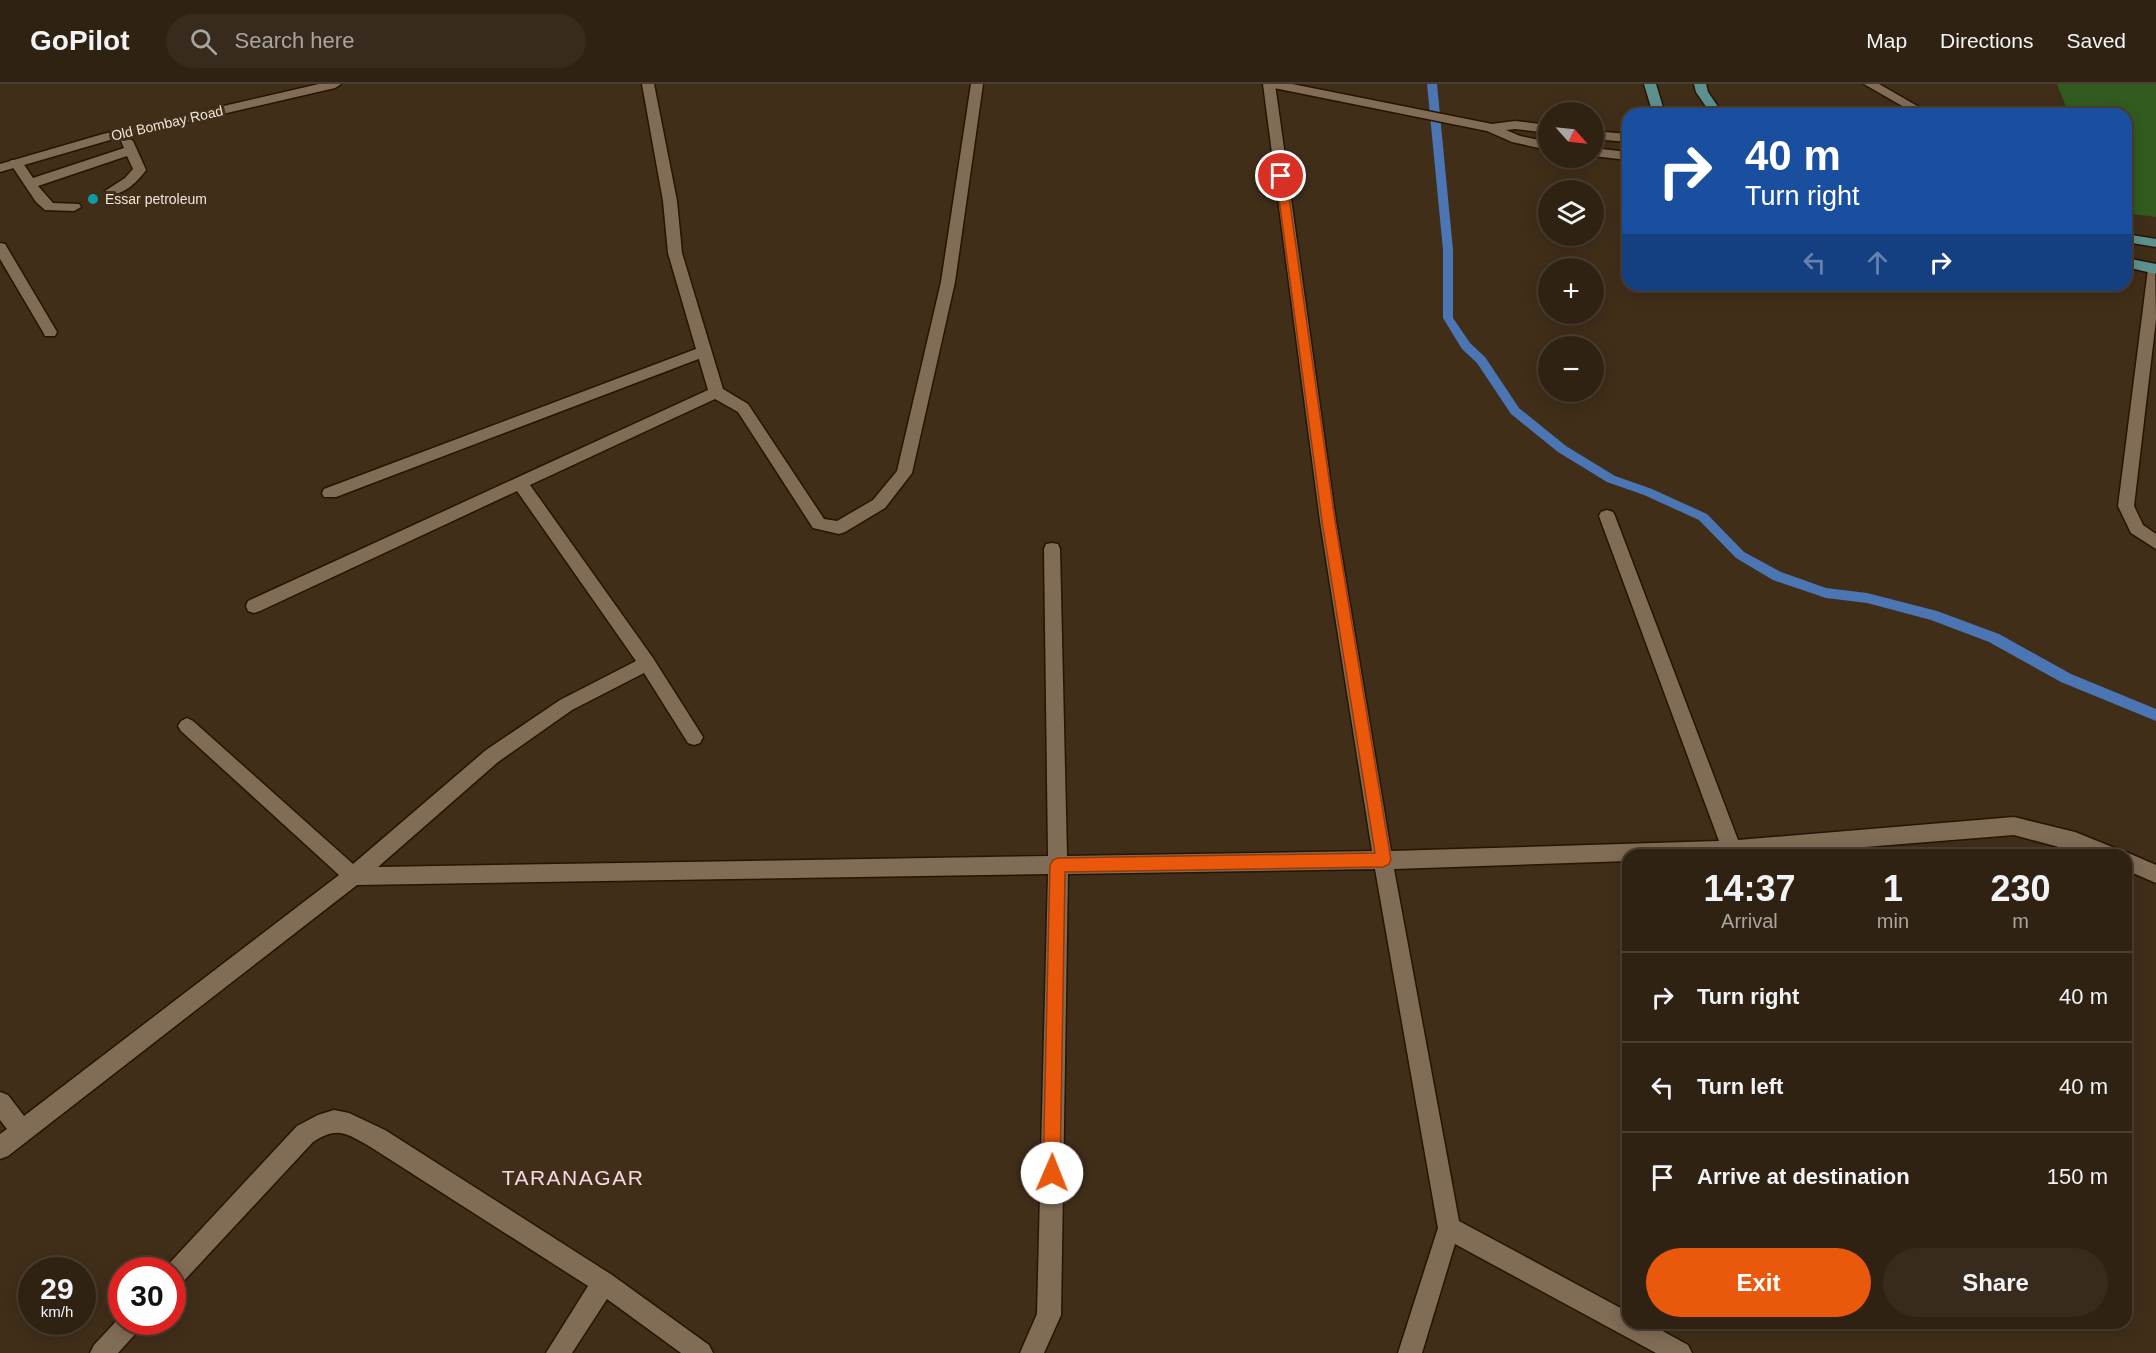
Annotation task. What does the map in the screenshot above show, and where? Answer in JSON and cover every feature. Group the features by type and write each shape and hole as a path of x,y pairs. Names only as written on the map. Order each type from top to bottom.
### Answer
{"main road":[{"path":"1650,84 1656,108"},
{"path":"1700,84 1702,92 1713,108"},
{"path":"2132,239 2156,243"},
{"path":"2132,264 2156,269"}],"street":[{"name":"Old Bombay Road","path":"0,168 124,133 332,84"},
{"path":"648,84 670,201 675,253 716,392 742,408 819,524 839,528 879,504 904,473 948,282 977,84"},
{"path":"1269,84 1328,521 1383,860 1449,1228 1410,1353"},
{"path":"1274,84 1491,128 1516,140 1538,144"},
{"path":"1870,84 1914,108"},
{"path":"1491,128 1515,125 1538,128"},
{"path":"112,191 130,181 140,170 124,133"},
{"path":"1604,136 1622,137"},
{"path":"30,184 131,150"},
{"path":"1604,153 1622,155"},
{"path":"16,163 50,207 74,207"},
{"path":"0,247 50,332"},
{"path":"2156,269 2126,506 2137,529 2156,543"},
{"path":"330,494 704,351"},
{"path":"254,606 716,392"},
{"path":"520,483 647,663 694,737"},
{"path":"1607,516 1732,849 2014,826 2074,841 2095,849"},
{"path":"1032,1353 1049,1315 1058,865 1052,549"},
{"path":"0,1148 353,876 492,756 566,705 647,663"},
{"path":"187,726 353,876 1383,860 1622,852"},
{"path":"2132,864 2156,874"},
{"path":"0,1103 22,1130"},
{"path":"186,1261 304,1134 328,1120 338,1119 377,1138 604,1283 700,1353"},
{"path":"1449,1228 1622,1322"},
{"path":"558,1353 604,1283"},
{"path":"1636,1329 1680,1353"},
{"path":"102,1353 119,1335"}],"green space":[{"path":"2057,84 2156,84 2156,217 2132,214 2132,108 2067,108"}],"waterway":[{"path":"1432,84 1448,250 1448,318 1466,346 1481,360 1515,411 1562,449 1611,479 1648,492 1703,517 1740,555 1777,576 1826,593 1867,598 1932,615 1994,638 2066,678 2156,715"}],"place":[{"name":"Essar petroleum","path":"93,199"}],"district":[{"name":"TARANAGAR","path":"573,1177"}],"route":[{"path":"1052,1173 1058,865 1383,860 1328,521 1281,176"}]}
